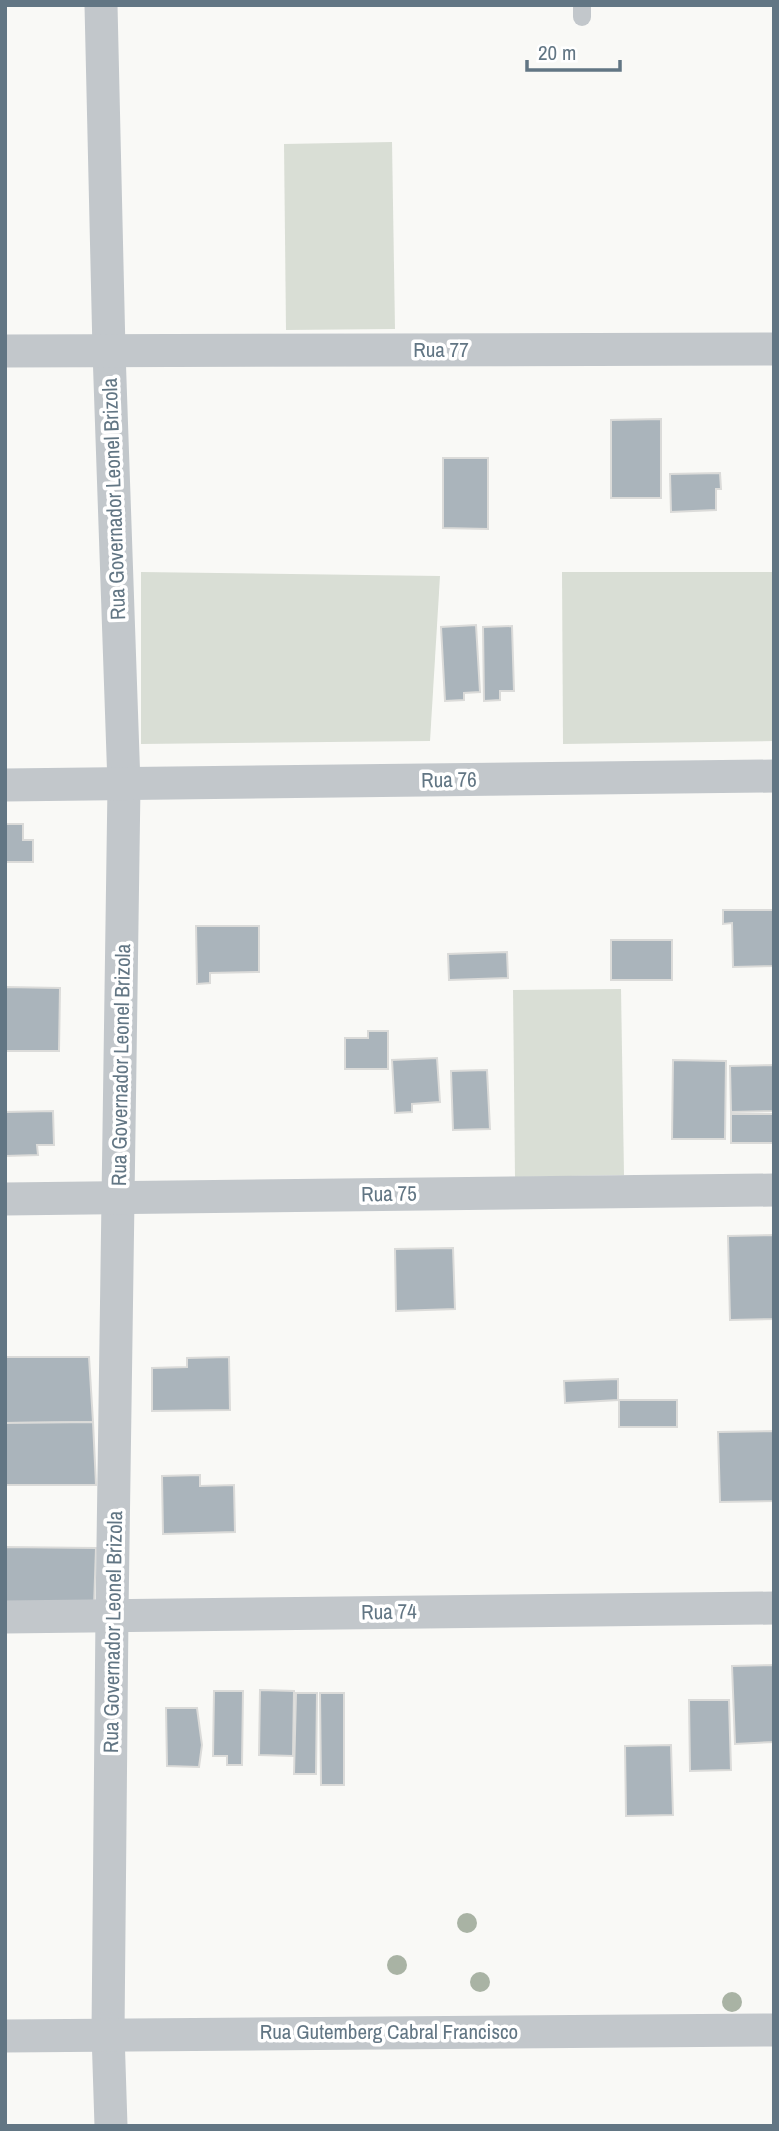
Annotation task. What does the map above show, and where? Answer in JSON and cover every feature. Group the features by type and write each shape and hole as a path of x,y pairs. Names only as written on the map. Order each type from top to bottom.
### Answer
{"street":[{"name":"Rua Governador Leonel Brizola","path":"101,5 109,352 124,785 112,1614 108,2033 111,2126"},
{"name":"Rua 77","path":"5,351 774,349"},
{"name":"Rua 76","path":"5,785 774,776"},
{"name":"Rua 75","path":"5,1199 774,1189"},
{"name":"Rua 74","path":"5,1617 774,1608"},
{"name":"Rua Gutemberg Cabral Francisco","path":"5,2036 108,2033 774,2030"}],"shaded area":[{"path":"392,142 395,329 286,330 284,144"},
{"path":"141,572 440,576 430,741 141,744"},
{"path":"562,572 774,572 774,741 563,744"},
{"path":"621,989 624,1175 515,1177 513,990"}],"building":[{"path":"661,419 661,498 611,498 611,420"},
{"path":"443,458 488,458 488,529 443,528"},
{"path":"720,473 721,489 716,489 716,510 671,512 670,474"},
{"path":"476,625 480,692 464,693 464,700 445,701 441,627"},
{"path":"512,626 514,691 500,691 500,700 484,701 483,627"},
{"path":"5,824 23,824 23,840 33,840 33,862 5,862"},
{"path":"723,910 774,910 774,966 733,967 732,923 723,924"},
{"path":"196,926 259,926 259,972 210,973 210,983 197,984"},
{"path":"611,940 672,940 672,980 611,980"},
{"path":"507,952 508,978 449,980 448,954"},
{"path":"5,987 60,988 59,1051 5,1051"},
{"path":"368,1031 388,1031 388,1069 345,1069 345,1038 368,1038"},
{"path":"437,1058 440,1102 412,1104 412,1112 395,1113 392,1060"},
{"path":"673,1060 726,1061 725,1139 672,1139"},
{"path":"774,1065 774,1111 731,1112 730,1066"},
{"path":"487,1070 490,1129 453,1130 451,1071"},
{"path":"53,1111 54,1145 37,1145 38,1155 5,1156 5,1112"},
{"path":"731,1114 774,1114 774,1143 731,1143"},
{"path":"774,1235 774,1319 730,1320 728,1236"},
{"path":"453,1248 455,1309 396,1311 395,1249"},
{"path":"5,1357 89,1357 93,1422 5,1423"},
{"path":"229,1357 230,1410 152,1411 152,1368 187,1367 187,1358"},
{"path":"618,1379 618,1400 565,1403 564,1381"},
{"path":"619,1400 677,1400 677,1427 619,1427"},
{"path":"93,1422 96,1485 5,1485 5,1423"},
{"path":"774,1431 774,1501 720,1502 718,1432"},
{"path":"200,1475 200,1486 234,1485 235,1532 163,1534 162,1476"},
{"path":"5,1547 96,1548 94,1607 5,1609"},
{"path":"774,1665 774,1742 735,1744 732,1666"},
{"path":"260,1690 294,1691 293,1756 259,1755"},
{"path":"214,1691 243,1691 242,1765 227,1765 227,1756 213,1756"},
{"path":"296,1693 317,1693 316,1774 294,1774"},
{"path":"320,1693 344,1693 344,1785 321,1785"},
{"path":"689,1700 729,1700 731,1770 690,1771"},
{"path":"166,1708 197,1708 202,1745 199,1767 167,1766"},
{"path":"671,1745 673,1815 626,1816 625,1746"}]}
